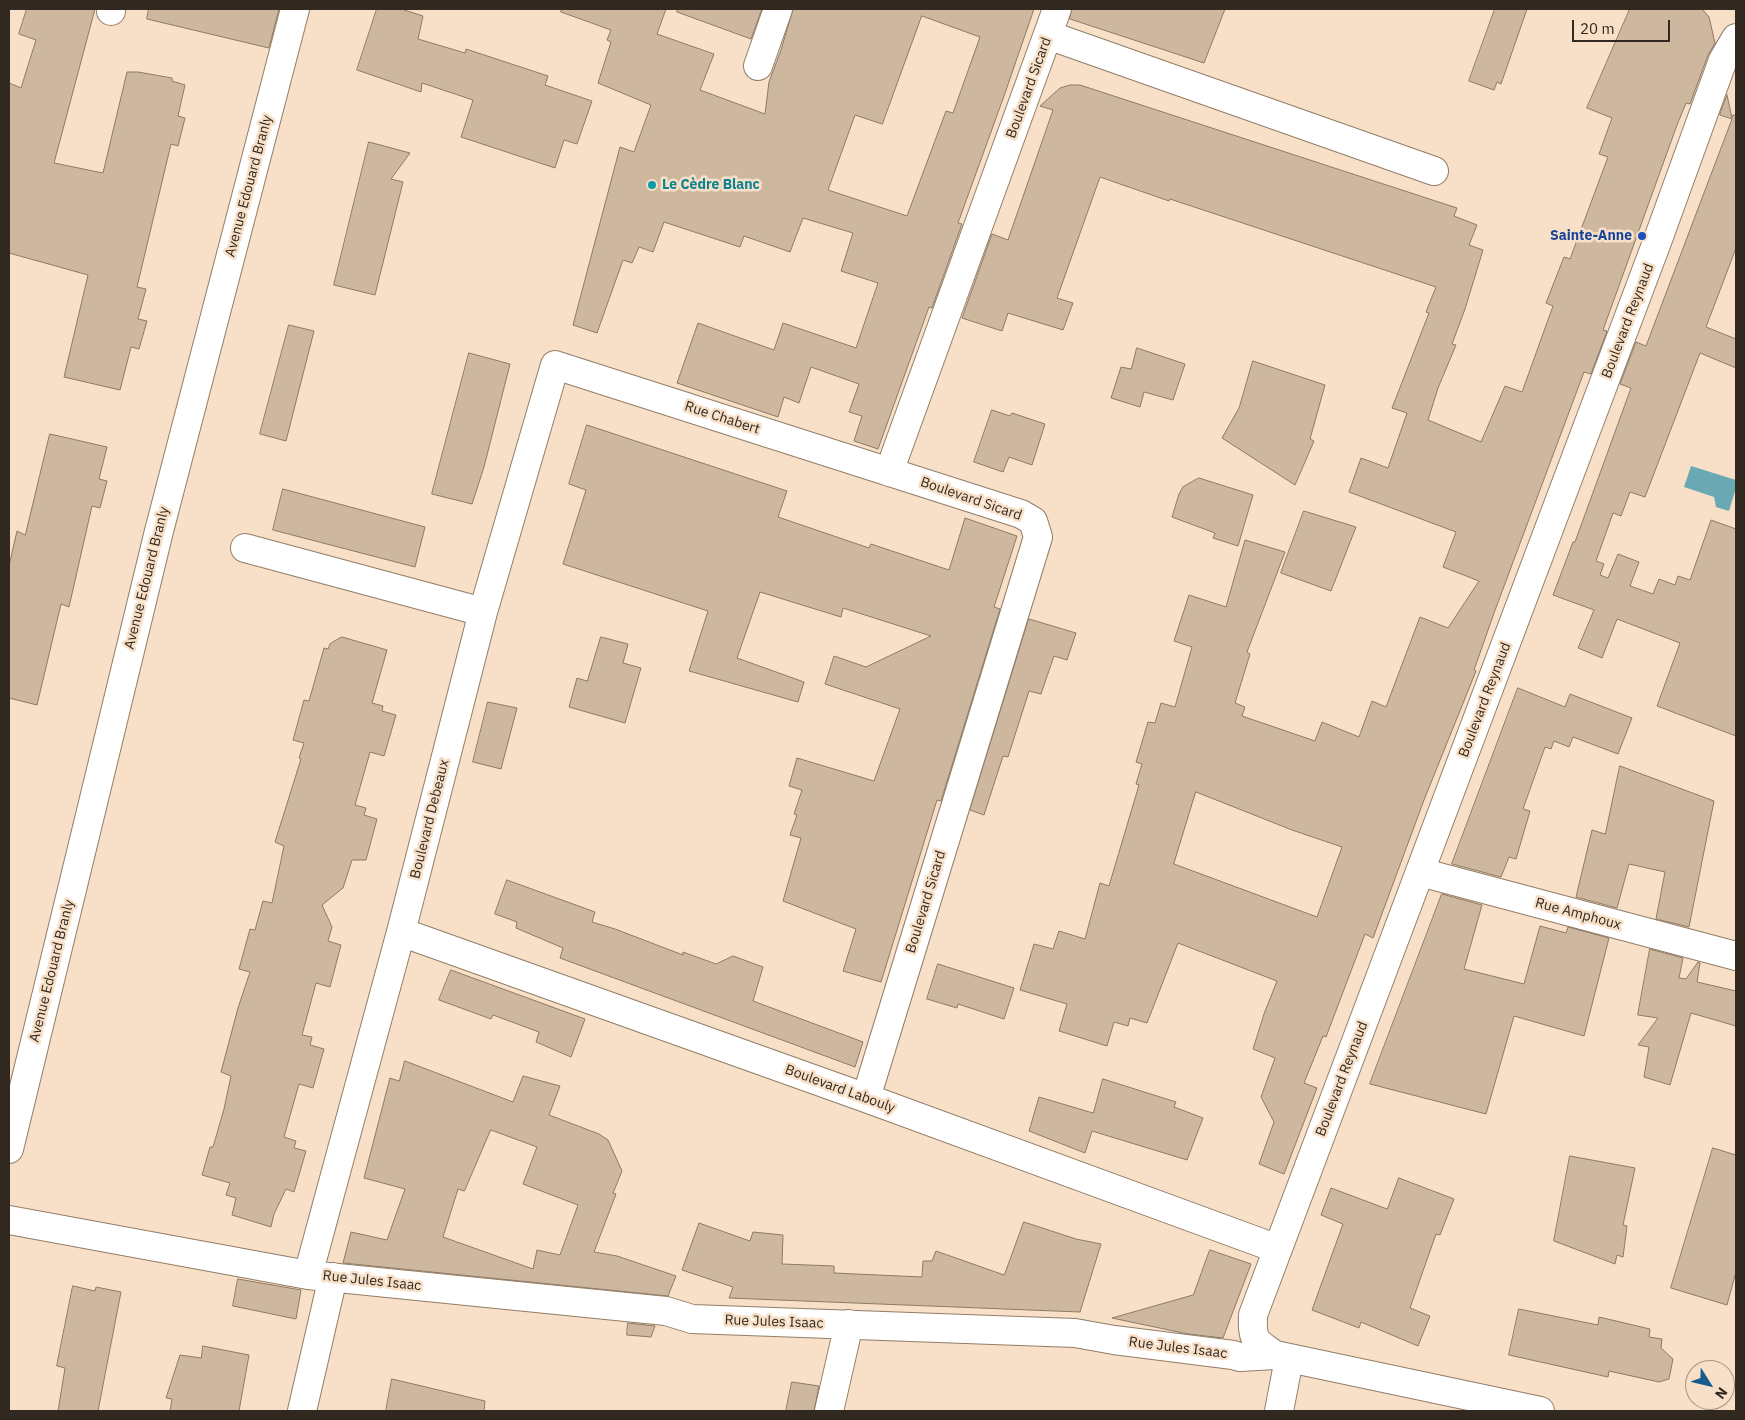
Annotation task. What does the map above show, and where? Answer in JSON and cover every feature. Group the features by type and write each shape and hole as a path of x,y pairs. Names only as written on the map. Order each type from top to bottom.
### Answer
{"street":[{"name":"Avenue Edouard Branly","path":"9,1149 159,531 295,9"},
{"path":"758,66 778,9"},
{"name":"Boulevard Sicard","path":"866,1098 1038,538 1033,521 1020,514 889,472 1057,9"},
{"path":"1048,35 1434,171"},
{"name":"Boulevard Reynaud","path":"1282,1357 1259,1344 1252,1334 1253,1315 1657,242 1723,60 1736,38"},
{"name":"Rue Chabert","path":"555,365 889,472"},
{"name":"Boulevard Debeaux","path":"302,1411 320,1276 401,932 483,612 555,365"},
{"path":"245,548 483,612"},
{"name":"Rue Amphoux","path":"1420,872 1736,956"},
{"name":"Boulevard Labouly","path":"401,932 866,1098 1278,1249"},
{"name":"Rue Jules Isaac","path":"9,1220 320,1276 666,1310 692,1319 1075,1333 1240,1357 1282,1357 1540,1411"},
{"path":"830,1411 849,1324"},
{"path":"1280,1411 1282,1357"}],"water":[{"path":"1691,466 1736,480 1736,488 1729,511 1716,507 1714,497 1684,487"}],"building":[{"path":"27,9 95,9 54,163 103,173 127,72 172,78 172,81 185,85 178,116 185,118 178,146 171,144 137,287 146,289 138,319 147,321 139,349 131,347 120,390 64,377 88,275 9,253 9,83 21,88 36,40 19,34"},
{"path":"149,9 279,9 269,48 147,19"},
{"path":"377,9 401,9 423,16 418,39 465,53 466,49 548,76 545,85 592,101 577,144 564,140 555,168 461,137 473,100 422,83 421,92 357,70"},
{"path":"562,9 666,9 657,34 714,54 700,90 765,114 769,82 793,9 1034,9 958,223 962,224 932,308 929,307 878,449 854,441 862,416 849,412 859,384 811,367 799,403 784,397 778,417 677,383 698,323 774,350 783,323 856,348 878,283 841,271 853,233 803,218 790,252 744,236 740,247 664,222 653,252 639,247 632,263 623,260 597,333 573,325 620,147 634,152 651,105 598,83 611,42 607,40 611,30 561,12","holes":["922,16 980,37 953,113 946,111 907,216 828,190 855,115 882,124"]},
{"path":"678,9 762,9 751,39 677,12"},
{"path":"1072,9 1225,9 1204,63 1070,19"},
{"path":"1495,9 1527,9 1501,84 1497,82 1494,90 1469,81"},
{"path":"1630,9 1702,9 1709,17 1715,43 1708,55 1690,104 1686,103 1677,125 1603,330 1607,331 1591,374 1584,372 1494,613 1474,670 1476,671 1424,800 1373,938 1365,934 1326,1037 1323,1036 1304,1083 1317,1088 1284,1174 1259,1164 1274,1122 1261,1097 1275,1058 1253,1049 1277,981 1178,943 1147,1023 1130,1018 1128,1026 1114,1022 1107,1046 1059,1031 1067,1004 1020,990 1034,944 1053,949 1059,931 1085,939 1100,883 1109,886 1139,785 1136,784 1142,764 1136,762 1148,722 1155,723 1161,703 1175,707 1192,647 1174,641 1189,595 1226,607 1245,540 1285,552 1247,652 1250,654 1235,703 1245,707 1242,716 1315,741 1322,722 1359,737 1372,701 1386,707 1420,617 1448,628 1479,581 1443,567 1456,532 1349,492 1361,458 1388,468 1407,413 1392,408 1429,313 1426,312 1436,287 1100,177 1057,298 1073,303 1063,330 1008,313 1002,331 962,318 992,234 1008,240 1053,110 1040,106 1060,88 1080,85 1457,208 1454,216 1477,225 1469,245 1483,250 1452,344 1456,345 1438,388 1428,420 1481,442 1505,386 1522,392 1553,306 1546,303 1564,257 1570,259 1608,157 1599,154 1612,118 1587,108","holes":["1196,792 1292,830 1342,847 1317,917 1174,864"]},
{"path":"1727,95 1732,118 1733,115 1736,115 1736,248 1706,327 1736,339 1736,368 1700,353 1645,497 1630,492 1621,516 1613,513 1596,561 1604,564 1600,575 1608,578 1618,554 1639,562 1630,586 1653,594 1659,579 1675,585 1678,576 1690,580 1711,520 1736,529 1736,736 1657,706 1680,643 1617,619 1602,658 1578,648 1594,610 1553,595 1573,542 1575,542 1631,388 1620,384 1636,342 1646,346 1732,119 1720,115"},
{"path":"369,142 410,153 391,179 403,182 375,295 334,285"},
{"path":"289,325 314,331 286,441 260,434"},
{"path":"1137,348 1185,364 1173,400 1144,392 1140,407 1111,398 1121,367 1131,369"},
{"path":"469,353 510,364 484,467 472,504 432,494"},
{"path":"1253,361 1325,385 1310,439 1314,441 1295,485 1222,438 1239,408"},
{"path":"992,410 1010,416 1012,413 1045,424 1032,465 1009,457 1003,472 974,462"},
{"path":"587,425 787,491 778,517 869,548 871,544 949,570 965,518 1017,536 994,607 1000,609 941,801 937,800 881,982 843,971 856,929 783,901 801,838 790,835 797,815 794,814 802,790 789,786 797,758 874,781 900,709 825,684 834,656 866,667 931,636 843,608 841,617 760,592 737,658 804,682 798,702 689,671 708,611 563,564 586,490 569,484"},
{"path":"50,434 107,447 99,479 107,481 100,508 92,506 69,607 61,604 37,705 9,698 9,566 17,531 25,535"},
{"path":"1199,478 1253,495 1238,546 1213,538 1215,533 1172,517 1183,487"},
{"path":"283,489 425,527 415,567 273,530"},
{"path":"1304,511 1356,527 1331,591 1281,573"},
{"path":"1029,619 1076,633 1067,660 1054,656 1041,694 1029,691 1008,757 1003,756 984,815 970,810"},
{"path":"342,637 387,650 372,703 383,706 382,711 396,715 384,756 370,752 355,805 366,808 364,815 377,819 366,860 352,860 343,888 322,905 332,927 328,941 341,945 330,987 316,983 302,1035 312,1037 310,1045 324,1049 313,1088 299,1084 284,1137 296,1141 294,1148 306,1151 294,1192 286,1189 274,1214 271,1227 232,1215 236,1198 226,1195 230,1183 202,1175 210,1147 213,1147 224,1109 231,1076 221,1072 250,972 239,969 250,929 255,930 263,901 272,903 284,846 275,842 301,759 299,758 304,743 293,740 304,700 309,701 324,648 328,649 330,644"},
{"path":"601,637 628,644 623,663 641,668 625,723 569,707 577,678 587,681"},
{"path":"1518,688 1565,707 1570,694 1632,718 1618,754 1573,737 1569,747 1554,741 1551,749 1545,747 1523,809 1530,811 1516,859 1509,857 1501,877 1452,864"},
{"path":"488,702 517,708 501,769 473,762"},
{"path":"1620,766 1714,801 1689,927 1656,919 1665,872 1629,864 1617,908 1576,897 1592,830 1605,834"},
{"path":"507,880 595,912 592,922 683,955 683,952 716,964 733,956 763,967 753,1001 863,1042 855,1067 560,958 563,948 516,928 517,922 495,914"},
{"path":"1442,894 1482,905 1464,969 1524,984 1540,926 1566,933 1568,927 1609,938 1584,1036 1514,1016 1486,1114 1370,1084"},
{"path":"1650,949 1683,958 1679,978 1686,979 1698,962 1700,963 1697,982 1736,991 1736,1026 1691,1013 1670,1085 1644,1077 1649,1047 1638,1045 1658,1018 1638,1015"},
{"path":"938,964 1014,988 1004,1019 958,1004 957,1008 927,999"},
{"path":"451,970 585,1019 571,1057 536,1042 539,1032 493,1015 491,1019 439,1000"},
{"path":"405,1061 513,1102 523,1076 560,1086 549,1115 599,1134 608,1140 622,1171 613,1193 616,1194 594,1252 617,1256 676,1276 668,1296 343,1263 351,1232 387,1240 405,1189 364,1178 390,1078 399,1081","holes":["491,1130 537,1147 523,1184 578,1205 560,1255 537,1250 533,1269 443,1237 458,1189 464,1191"]},
{"path":"1103,1079 1176,1102 1174,1107 1203,1118 1187,1160 1092,1131 1085,1153 1029,1131 1039,1097 1093,1113"},
{"path":"1713,1148 1736,1155 1736,1272 1727,1305 1671,1288"},
{"path":"1570,1156 1635,1168 1623,1225 1627,1226 1623,1257 1617,1255 1615,1264 1554,1241"},
{"path":"1399,1178 1454,1199 1440,1235 1436,1234 1410,1308 1430,1316 1418,1346 1361,1322 1359,1328 1312,1310 1343,1224 1321,1215 1331,1188 1387,1209"},
{"path":"1024,1222 1076,1239 1101,1244 1080,1312 729,1298 733,1287 682,1270 699,1223 750,1241 753,1232 783,1235 782,1264 834,1266 834,1273 922,1277 923,1261 932,1261 936,1251 1004,1275"},
{"path":"1210,1250 1251,1264 1223,1338 1188,1334 1112,1318 1193,1295"},
{"path":"238,1279 301,1290 296,1319 233,1306"},
{"path":"73,1286 95,1291 96,1287 121,1292 98,1411 58,1411 65,1368 57,1366"},
{"path":"1519,1309 1598,1325 1599,1317 1650,1329 1649,1337 1662,1339 1661,1348 1673,1359 1669,1379 1659,1382 1609,1371 1608,1377 1509,1355"},
{"path":"628,1323 655,1326 651,1337 627,1335"},
{"path":"203,1346 249,1355 239,1411 170,1411 172,1399 166,1398 180,1355 201,1358"},
{"path":"392,1379 485,1401 484,1411 386,1411"},
{"path":"792,1382 819,1386 814,1411 786,1411"}],"place":[{"name":"Le Cèdre Blanc","path":"652,185"},
{"name":"Sainte-Anne","path":"1642,236"}]}
